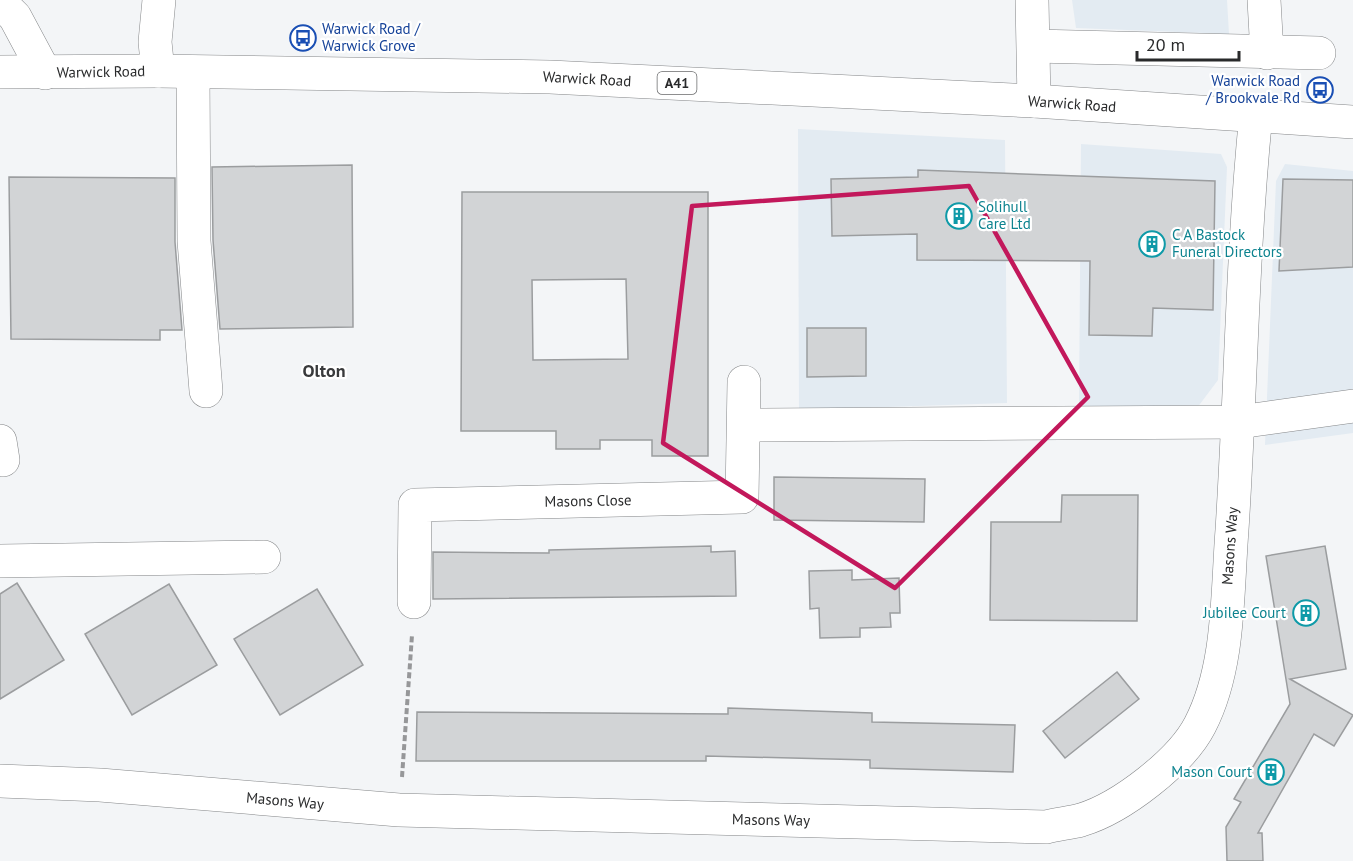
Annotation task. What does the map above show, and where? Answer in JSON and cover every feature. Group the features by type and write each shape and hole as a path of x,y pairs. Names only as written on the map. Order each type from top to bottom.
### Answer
{"main road":[{"path":"158,71 155,42 159,0"},
{"path":"1032,0 1034,101"},
{"path":"1264,0 1267,53"},
{"path":"0,2 15,17 45,73"},
{"path":"1034,46 1319,53"},
{"name":"Warwick Road","path":"0,72 158,71 550,77 1034,101 1353,122"},
{"path":"193,72 194,241 206,391"},
{"name":"Masons Way","path":"0,781 100,785 399,810 1046,827 1083,819 1144,787 1180,752 1200,726 1214,685 1224,640 1256,114"},
{"name":"Masons Close","path":"414,602 416,505 742,497 744,382"},
{"path":"745,425 1239,422 1353,406"},
{"path":"0,561 264,557"}],"path":[{"path":"399,810 414,602"}],"highlighted area":[{"path":"969,186 1088,397 895,588 663,443 692,206"}],"shaded area":[{"path":"1072,0 1227,0 1229,34 1076,28"},
{"path":"798,129 1005,140 1007,403 799,410"},
{"path":"1081,144 1221,154 1227,167 1218,380 1197,408 1079,406"},
{"path":"1285,164 1353,171 1353,433 1265,445 1276,181"}],"building":[{"path":"352,165 353,327 220,329 213,240 212,167"},
{"path":"918,170 1215,181 1213,310 1153,308 1152,336 1089,335 1090,261 917,260 917,234 832,236 831,179 918,177"},
{"path":"9,177 175,178 175,242 182,330 160,330 160,340 11,339"},
{"path":"1283,179 1353,180 1353,267 1279,271"},
{"path":"462,192 708,192 708,456 652,456 652,440 600,440 600,449 556,449 556,431 461,431","holes":["626,279 628,359 533,360 532,280"]},
{"path":"807,328 866,328 866,376 807,377"},
{"path":"774,477 925,479 924,522 774,520"},
{"path":"1062,495 1138,495 1137,621 990,620 991,522 1061,522"},
{"path":"711,546 711,552 735,551 736,596 433,599 433,552 549,553 549,550"},
{"path":"1325,546 1346,669 1290,679 1353,715 1334,746 1314,734 1258,833 1262,833 1263,861 1227,861 1226,827 1241,802 1234,799 1290,704 1266,556"},
{"path":"852,570 852,580 899,578 900,613 890,613 891,627 860,628 860,637 820,638 819,608 810,609 809,571"},
{"path":"17,583 64,660 0,699 0,594"},
{"path":"169,584 217,665 132,715 85,634"},
{"path":"317,589 363,665 280,715 234,639"},
{"path":"1117,672 1139,699 1065,758 1043,731"},
{"path":"728,708 872,713 872,722 1015,725 1013,772 870,768 870,760 706,756 706,761 416,761 417,712 728,714"}],"place":[{"name":"Warwick Road / Warwick Grove","path":"303,38"},
{"name":"Warwick Road / Brookvale Rd","path":"1320,90"},
{"name":"Solihull Care Ltd","path":"959,216"},
{"name":"C A Bastock Funeral Directors","path":"1152,244"},
{"name":"Jubilee Court","path":"1306,613"},
{"name":"Mason Court","path":"1271,772"}],"district":[{"name":"Olton","path":"324,371"}]}
